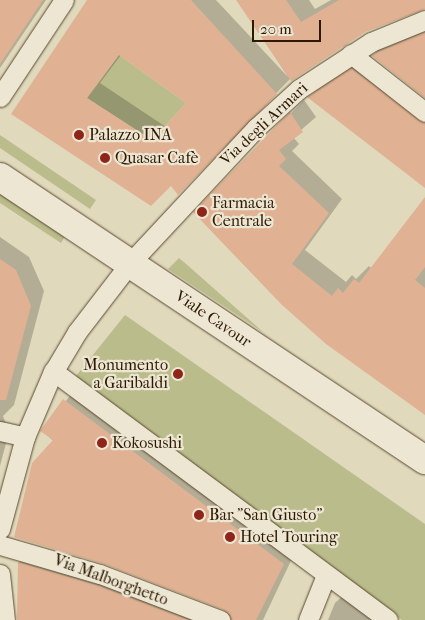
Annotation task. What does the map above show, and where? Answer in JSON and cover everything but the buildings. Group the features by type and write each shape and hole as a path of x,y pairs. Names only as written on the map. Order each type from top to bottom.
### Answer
{"street":[{"path":"0,97 64,0"},
{"name":"Via degli Armari","path":"0,529 25,437 53,371 77,332 130,263 262,122 299,89 351,54 425,20"},
{"path":"351,54 425,112"},
{"name":"Viale Cavour","path":"0,177 425,460"},
{"path":"53,371 388,620"},
{"path":"0,431 25,437"},
{"name":"Via Malborghetto","path":"0,546 100,574 220,620"},
{"path":"0,574 5,620"},
{"path":"308,620 326,575"}],"green space":[{"path":"119,55 186,103 152,140 87,98"},
{"path":"0,135 96,200 90,209 0,148"},
{"path":"0,190 67,233 61,243 0,203"},
{"path":"179,258 185,263 263,332 168,269"},
{"path":"125,315 425,524 425,620 402,620 76,376"}],"place":[{"name":"Palazzo INA","path":"79,135"},
{"name":"Quasar Cafè","path":"105,158"},
{"name":"Farmacia Centrale","path":"202,212"},
{"name":"Monumento a Garibaldi","path":"178,374"},
{"name":"Kokosushi","path":"102,443"},
{"name":"Bar \"San Giusto\"","path":"199,515"},
{"name":"Hotel Touring","path":"230,537"}]}
